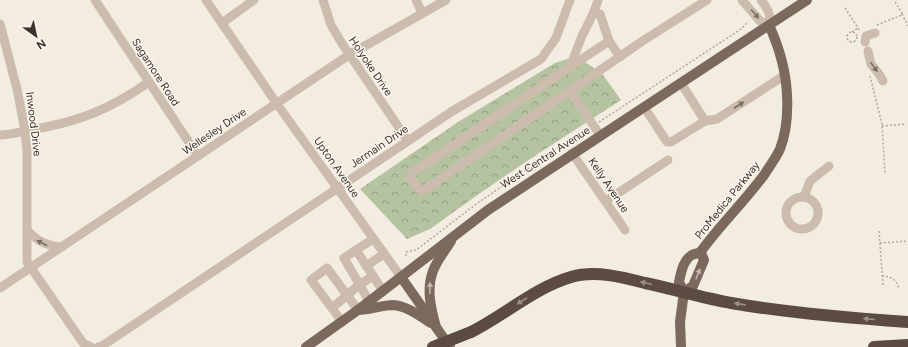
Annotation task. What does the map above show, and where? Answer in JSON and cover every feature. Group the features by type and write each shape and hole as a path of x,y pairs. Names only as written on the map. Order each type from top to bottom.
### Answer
{"highway":[{"path":"433,347 470,332 549,285 572,277 588,275 618,277 729,303 810,314 908,322"},
{"path":"874,347 908,345"}],"main road":[{"name":"West Central Avenue","path":"306,347 358,310 488,210 572,153 807,0"},
{"name":"ProMedica Parkway","path":"681,347 680,322 684,292 680,287 679,282 684,265 690,256 701,253 717,231 751,192 780,150 788,120 787,88 781,56 769,25"},
{"path":"436,327 431,306 429,290 430,279 434,269 454,235"},
{"name":"ProMedica Parkway","path":"684,292 694,286 704,260 701,253"},
{"name":"Upton Avenue","path":"401,277 450,347"},
{"path":"358,310 393,305 400,306 412,311 436,327"}],"street":[{"name":"Sagamore Road","path":"95,0 198,156"},
{"name":"Upton Avenue","path":"206,0 277,104 401,277"},
{"path":"222,23 254,0"},
{"name":"Holyoke Drive","path":"323,0 331,25 349,55 408,141"},
{"path":"416,0 422,13"},
{"name":"Wellesley Drive","path":"0,288 349,55 446,0"},
{"name":"Jermain Drive","path":"98,347 102,346 451,112 541,59 556,38 570,0"},
{"path":"570,67 598,0"},
{"path":"609,41 412,173 410,178 419,189 424,190 707,0"},
{"path":"742,0 760,21 769,25"},
{"name":"ProMedica Parkway","path":"761,0 769,12 769,25"},
{"path":"594,12 600,14 609,41 620,57"},
{"name":"Inwood Drive","path":"0,24 17,89 25,131 27,150 27,262 84,344 91,347"},
{"path":"875,29 866,36 865,43 872,66 878,72 883,81"},
{"path":"644,107 669,143 705,121 713,121 717,119 785,76"},
{"path":"0,135 54,126 76,120 125,99 149,82"},
{"path":"680,83 705,121"},
{"path":"570,91 600,135"},
{"name":"Kelly Avenue","path":"572,153 625,230"},
{"path":"606,201 668,160"},
{"path":"804,197 810,181 829,166"},
{"path":"27,230 34,238 43,243 50,246 62,247"},
{"path":"369,301 344,258 373,239"},
{"path":"356,250 383,291"},
{"path":"366,266 384,254"},
{"path":"342,322 311,280 327,268 346,296 358,310"},
{"path":"332,308 359,285 373,276"}],"path":[{"path":"894,0 908,26"},
{"path":"845,8 858,28 865,43"},
{"path":"875,29 902,14"},
{"path":"406,256 406,252 416,250 479,202 747,23"},
{"path":"852,32 856,34 857,37 855,41 852,42 848,41 847,35 858,28"},
{"path":"869,72 882,126 885,174"},
{"path":"882,126 906,124"},
{"path":"879,232 883,285"},
{"path":"880,243 908,241"},
{"path":"882,276 892,278 898,284 899,289"}],"green space":[{"path":"577,56 603,75 621,100 530,159 430,229 407,239 360,189 458,122 555,63"}]}
